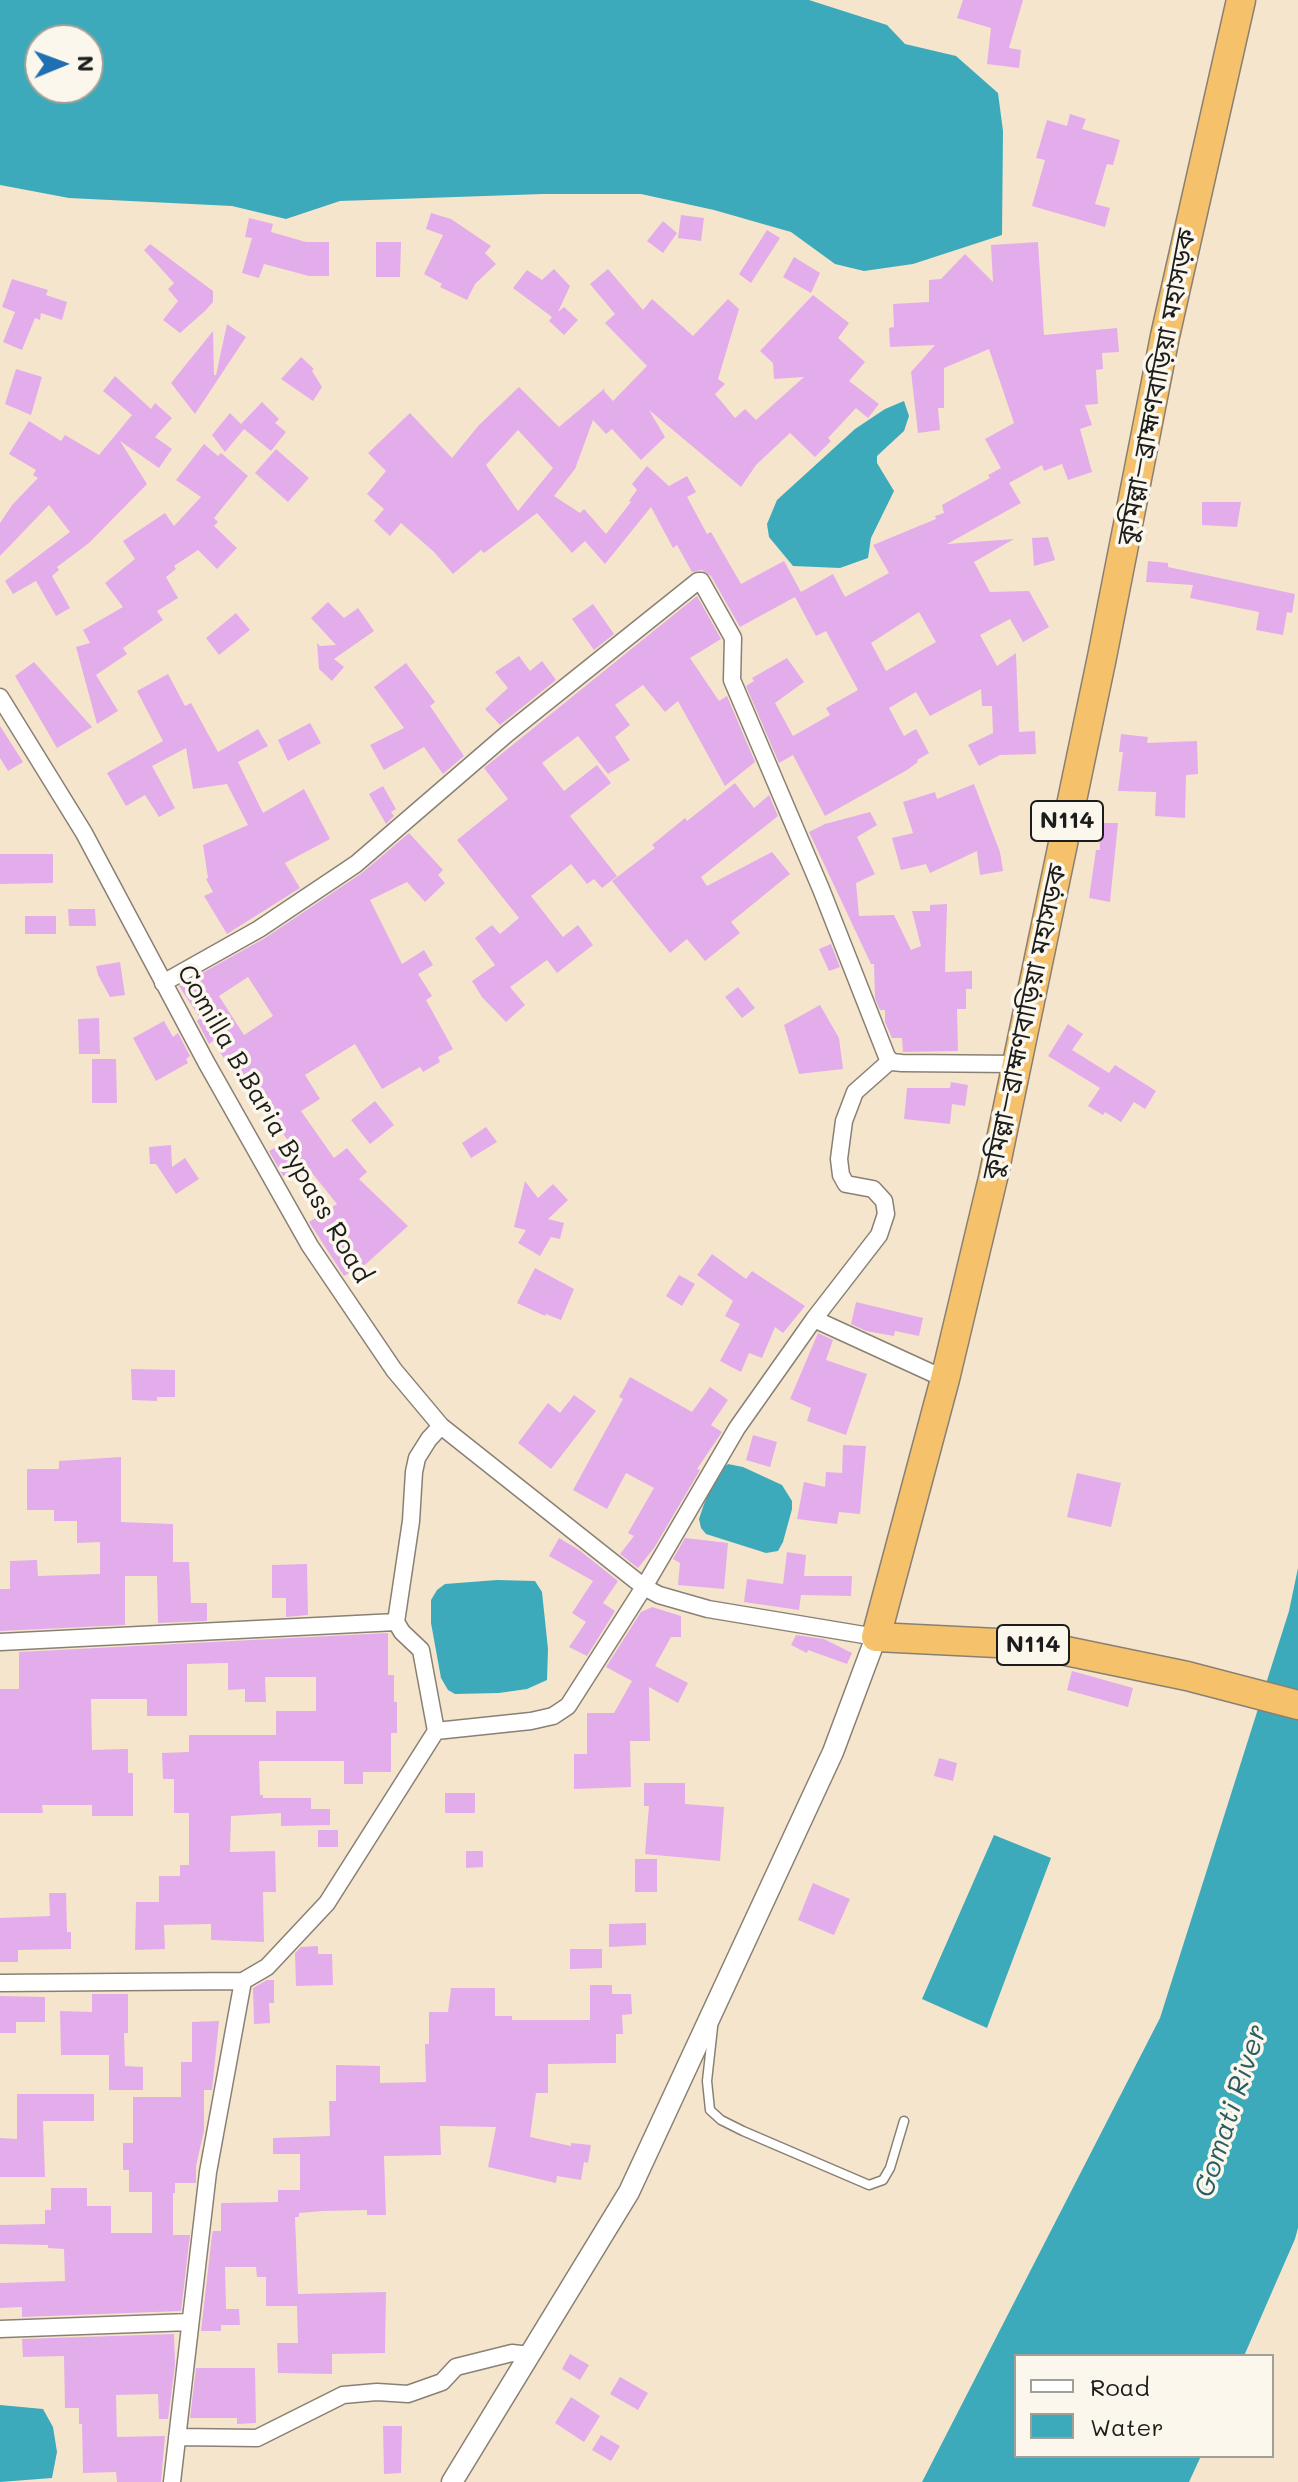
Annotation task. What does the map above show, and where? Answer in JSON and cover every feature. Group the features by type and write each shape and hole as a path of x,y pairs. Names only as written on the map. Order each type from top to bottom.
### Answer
{"highway":[{"name":"কুমিল্লা–ব্রাহ্মণবাড়িয়া মহাসড়ক","path":"876,1637 945,1379 993,1178 1102,657 1165,336 1241,0"},
{"name":"N114","path":"876,1637 1037,1645 1187,1676 1298,1705"}],"street":[{"path":"163,983 259,929 356,864 519,724 701,581 733,638 732,680 890,1061 1017,1064"},
{"name":"Comilla B.Baria Bypass Road","path":"0,697 84,833 163,983 310,1246 394,1370 441,1426 644,1587 708,1609 876,1637"},
{"path":"436,1731 531,1721 553,1716 568,1706 644,1587 737,1428 814,1319 879,1235 886,1214 884,1201 873,1189 846,1184 839,1159 844,1121 855,1092 890,1061"},
{"path":"814,1319 945,1379"},
{"path":"0,1983 243,1981 278,1957 327,1903 436,1731 421,1650 396,1622 417,1458 441,1426"},
{"path":"0,1642 396,1622"},
{"path":"452,2482 629,2192 833,1752 876,1637"},
{"path":"172,2482 208,2172 243,1981"},
{"path":"0,2329 190,2322"},
{"path":"177,2437 257,2438 343,2395 377,2392 408,2394 442,2382 456,2367 512,2353 530,2355"}],"lane":[{"path":"713,2014 707,2096 710,2110 721,2120 869,2185 883,2180 890,2168 904,2121"}],"water":[{"path":"0,0 809,0 887,25 905,44 956,56 998,93 1003,131 1002,235 913,264 864,271 835,264 791,232 714,210 641,194 340,201 286,219 232,206 69,198 0,185"},
{"path":"904,401 909,416 904,431 877,456 877,463 894,491 871,538 868,558 840,568 793,566 769,537 767,524 777,500 855,429 885,409"},
{"path":"728,1464 743,1467 782,1485 792,1501 778,1551 766,1553 706,1534 701,1528 699,1519 704,1504 718,1472"},
{"name":"Gomati River","path":"1298,1568 1298,2228 1295,2239 1245,2354 1014,2354 1014,2458 1200,2458 1189,2482 922,2482 1160,2018 1289,1611"},
{"path":"535,1581 542,1592 548,1649 547,1680 527,1689 455,1694 448,1690 441,1678 431,1623 431,1600 445,1584"},
{"path":"994,1835 1051,1858 987,2028 922,1999"},
{"path":"0,2405 43,2409 53,2427 57,2452 52,2478 0,2482"}],"building":[{"path":"963,0 1023,0 1009,48 1021,50 1019,68 987,64 991,28 957,18"},
{"path":"1070,114 1086,119 1082,129 1120,140 1113,165 1107,164 1095,204 1110,208 1105,227 1032,206 1045,160 1036,158 1047,120 1067,126"},
{"path":"431,213 451,219 491,246 485,253 496,264 475,284 467,300 440,287 442,284 424,274 443,235 426,229"},
{"path":"681,215 704,218 701,241 678,238"},
{"path":"249,218 273,224 271,232 306,242 329,242 329,276 309,276 264,264 259,278 242,273 252,238 245,237"},
{"path":"663,221 677,233 663,253 647,241"},
{"path":"767,230 780,238 751,283 739,274"},
{"path":"376,242 401,242 400,277 376,277"},
{"path":"1038,242 1044,335 1117,328 1119,352 1102,353 1103,369 1096,370 1098,404 1085,405 1092,425 1080,429 1092,472 1068,480 1062,464 1044,471 1042,465 1009,483 1021,503 947,544 1014,539 974,562 990,592 1029,591 1049,627 1023,642 1010,619 980,635 997,666 1016,653 1019,732 1035,731 1036,754 1000,755 979,766 968,745 993,733 992,706 982,706 981,689 930,716 916,692 889,708 904,736 916,729 929,753 907,770 825,816 793,755 779,763 746,686 754,681 752,678 787,658 804,682 775,703 793,736 830,715 826,708 858,690 826,631 816,636 795,597 740,627 711,576 702,570 692,572 677,545 673,548 651,507 605,564 585,541 572,553 537,513 484,553 481,550 453,574 434,552 401,523 390,536 374,521 384,509 367,494 386,471 368,453 410,413 452,458 479,425 519,387 559,427 605,388 604,391 613,401 647,366 605,323 615,314 590,284 608,269 643,310 652,299 693,336 728,299 739,309 718,379 725,384 715,394 735,418 745,409 756,420 804,377 774,379 773,363 760,351 813,295 849,323 838,338 865,362 849,381 879,404 868,418 856,408 815,457 790,433 756,465 741,487 649,410 665,437 641,460 612,429 606,434 593,420 575,469 554,496 580,513 584,509 606,534 631,502 637,490 632,484 647,466 669,486 687,476 696,492 687,497 707,534 711,532 741,584 784,561 801,592 833,574 845,597 889,573 873,545 936,519 935,516 944,513 942,505 990,478 988,475 1001,468 985,439 1014,423 989,349 944,368 944,408 938,408 940,430 918,433 911,372 935,345 890,347 889,328 894,327 893,304 929,302 929,280 941,279 965,254 993,282 991,245","holes":["518,430 553,468 518,511 486,465","919,612 936,642 886,671 871,643"]},
{"path":"150,244 213,291 213,302 180,333 163,320 178,301 168,289 174,283 144,250"},
{"path":"794,257 820,273 811,293 783,277"},
{"path":"554,269 570,286 558,312 564,307 578,320 564,335 549,321 552,317 513,288 527,270 542,280"},
{"path":"12,279 48,290 46,295 67,302 62,320 41,313 40,320 35,318 22,350 3,342 15,312 2,307"},
{"path":"227,324 246,337 195,414 171,383 213,331 216,375"},
{"path":"301,357 314,369 312,371 322,387 313,401 281,379"},
{"path":"16,369 42,377 31,415 5,404"},
{"path":"115,376 151,409 155,403 172,418 155,437 172,449 159,468 120,441 147,484 89,543 57,567 59,570 52,576 70,608 56,616 36,581 13,594 5,581 70,532 49,505 0,556 0,523 12,505 38,478 33,475 36,470 9,454 29,421 61,441 65,435 99,455 132,415 103,391"},
{"path":"262,402 279,419 275,423 286,432 271,451 244,429 225,452 212,435 230,413 241,424"},
{"path":"204,444 218,456 221,453 248,476 214,518 218,522 214,526 237,548 217,569 198,550 174,566 176,569 166,577 178,598 157,611 163,620 123,648 127,654 96,675 118,711 97,724 76,647 90,643 83,630 123,607 105,583 135,559 123,541 165,513 174,526 201,497 176,480"},
{"path":"276,449 309,478 288,502 255,473"},
{"path":"1202,502 1241,502 1237,527 1202,525"},
{"path":"1048,537 1055,560 1034,566 1032,538"},
{"path":"1148,561 1168,563 1168,567 1295,594 1292,613 1287,612 1283,635 1256,630 1259,612 1190,598 1193,585 1146,582"},
{"path":"697,596 721,639 690,658 719,701 727,696 755,762 725,786 678,701 665,712 643,685 615,705 630,725 615,737 630,760 608,774 578,736 542,763 564,791 597,765 611,783 570,816 617,876 602,888 594,879 587,884 571,864 531,896 563,937 578,925 593,945 557,973 547,960 510,987 525,1005 506,1022 482,997 472,981 495,965 475,938 492,925 500,934 519,918 457,840 508,799 484,768"},
{"path":"328,602 344,618 358,608 374,631 334,659 344,667 332,681 319,669 317,643 320,646 336,645 311,618"},
{"path":"593,604 614,634 594,650 572,619"},
{"path":"236,613 250,630 219,655 206,638"},
{"path":"519,656 530,671 542,661 556,680 500,725 485,709 508,688 495,672"},
{"path":"34,662 92,727 57,748 15,676"},
{"path":"406,663 435,702 430,706 464,756 443,774 424,747 384,770 370,745 404,728 374,687"},
{"path":"168,674 185,706 191,703 218,752 258,729 268,746 238,762 263,813 304,789 330,839 285,863 300,888 227,934 204,896 213,892 206,879 203,845 248,825 227,784 193,789 186,748 152,766 175,808 159,817 145,795 126,806 107,773 163,741 137,691"},
{"path":"310,723 321,743 288,761 278,740"},
{"path":"0,726 23,762 8,771 0,758"},
{"path":"1121,734 1148,737 1147,743 1197,741 1198,774 1186,775 1185,818 1155,816 1156,792 1118,791 1123,752 1119,752"},
{"path":"735,783 754,808 769,795 778,816 701,877 707,886 772,852 790,874 731,922 740,933 705,961 687,939 670,953 612,881 655,848 652,845 685,818 687,821"},
{"path":"974,784 1000,852 1003,871 980,875 977,851 930,873 926,864 901,870 892,838 913,833 903,802 935,792 937,799"},
{"path":"383,786 396,809 391,812 394,816 386,824 369,794"},
{"path":"870,812 877,825 857,837 875,874 856,883 859,916 894,915 911,950 921,946 912,911 930,911 930,905 947,904 945,972 972,971 972,989 966,989 966,1009 957,1009 958,1051 903,1052 902,1038 892,1038 885,1022 885,1010 880,1010 875,998 874,964 871,964 809,832 825,824"},
{"path":"1099,823 1118,823 1110,902 1089,898 1096,850 1100,850"},
{"path":"409,833 443,870 438,875 445,883 425,902 407,882 370,900 402,964 424,950 433,965 418,974 432,996 426,1000 453,1049 438,1057 440,1062 423,1072 420,1067 382,1089 355,1044 305,1075 320,1099 301,1111 334,1158 347,1148 367,1172 359,1179 408,1226 366,1264 344,1276 309,1222 337,1204 308,1168 295,1176 293,1172 283,1176 269,1151 288,1141 257,1093 250,1099 213,1041 209,1044 197,1021 200,1018 179,986 265,938 362,873","holes":["248,977 273,1016 244,1035 219,996"]},
{"path":"0,854 53,854 53,883 0,884"},
{"path":"68,909 95,909 96,926 69,926"},
{"path":"25,916 56,916 56,934 25,934"},
{"path":"831,944 840,967 829,971 819,949"},
{"path":"120,962 125,995 110,997 96,966"},
{"path":"738,987 755,1008 742,1018 725,997"},
{"path":"820,1005 839,1038 843,1069 799,1074 784,1025"},
{"path":"99,1018 100,1054 79,1054 78,1019"},
{"path":"164,1021 173,1037 178,1033 190,1056 186,1059 188,1063 156,1081 133,1038"},
{"path":"1068,1024 1083,1034 1072,1050 1109,1073 1115,1065 1156,1091 1145,1109 1134,1102 1121,1122 1088,1106 1100,1088 1048,1056"},
{"path":"92,1059 116,1059 117,1103 92,1103"},
{"path":"951,1082 968,1085 965,1106 952,1104 950,1124 904,1119 907,1088 950,1088"},
{"path":"375,1101 394,1125 370,1144 351,1120"},
{"path":"486,1127 497,1142 471,1158 462,1143"},
{"path":"171,1145 172,1167 185,1158 199,1179 176,1194 156,1164 150,1164 149,1147"},
{"path":"525,1181 538,1198 553,1184 568,1200 548,1219 564,1223 560,1239 551,1237 540,1256 518,1243 526,1230 514,1227"},
{"path":"712,1254 746,1279 752,1271 805,1306 783,1333 775,1327 762,1358 749,1353 741,1372 720,1361 740,1324 725,1316 733,1301 697,1275"},
{"path":"535,1268 574,1289 561,1320 517,1303"},
{"path":"679,1275 695,1284 682,1306 666,1296"},
{"path":"856,1302 923,1318 919,1336 895,1331 894,1336 866,1331 851,1324"},
{"path":"818,1333 833,1340 826,1360 867,1374 846,1435 807,1421 811,1408 790,1399"},
{"path":"131,1369 175,1370 175,1397 157,1397 157,1401 132,1400"},
{"path":"630,1377 692,1412 710,1387 728,1400 711,1425 722,1432 697,1469 700,1470 654,1548 638,1568 620,1554 634,1536 628,1533 654,1488 626,1473 607,1509 573,1490 623,1399 619,1397"},
{"path":"574,1395 596,1411 551,1469 518,1443 548,1403 560,1413"},
{"path":"753,1435 777,1442 770,1467 746,1460"},
{"path":"843,1445 866,1446 860,1514 839,1512 837,1524 797,1519 804,1482 825,1487 826,1472 842,1473"},
{"path":"121,1457 121,1522 173,1524 173,1562 189,1562 191,1603 207,1603 207,1621 158,1623 157,1576 125,1576 125,1625 0,1631 0,1589 10,1589 10,1561 37,1560 38,1576 100,1574 100,1542 77,1543 77,1521 54,1521 54,1510 27,1510 27,1469 59,1469 59,1461"},
{"path":"1077,1473 1121,1483 1111,1527 1067,1517"},
{"path":"559,1538 618,1581 603,1603 615,1611 587,1656 569,1647 586,1622 572,1613 593,1581 549,1556"},
{"path":"685,1538 728,1543 724,1589 678,1585 680,1563 673,1559"},
{"path":"787,1552 806,1555 804,1576 852,1576 851,1596 801,1595 799,1610 744,1602 747,1579 783,1584"},
{"path":"307,1564 308,1615 286,1617 286,1598 272,1598 272,1565"},
{"path":"652,1607 681,1616 681,1637 671,1637 655,1666 688,1683 678,1703 649,1687 650,1741 630,1741 631,1787 574,1789 574,1754 587,1754 587,1713 614,1713 632,1681 606,1667 641,1612"},
{"path":"388,1633 388,1675 394,1675 394,1702 397,1702 397,1733 391,1733 391,1772 363,1772 363,1784 344,1784 344,1761 259,1761 260,1795 263,1798 311,1798 311,1809 330,1809 330,1825 281,1826 281,1813 231,1816 230,1852 275,1851 276,1892 263,1892 264,1942 211,1940 211,1924 164,1925 165,1949 135,1950 136,1902 159,1902 159,1876 180,1876 180,1865 189,1865 189,1813 174,1813 174,1779 163,1779 162,1753 189,1752 189,1735 276,1735 276,1711 316,1711 316,1677 265,1677 266,1702 245,1702 245,1689 228,1690 228,1663 187,1664 187,1716 147,1716 147,1699 91,1699 92,1750 128,1749 128,1773 133,1773 133,1816 92,1816 92,1805 42,1805 43,1813 0,1813 0,1689 19,1689 19,1652"},
{"path":"796,1635 824,1639 852,1653 847,1664 808,1650 807,1653 791,1645"},
{"path":"1072,1671 1133,1688 1128,1707 1067,1690"},
{"path":"939,1758 957,1763 953,1781 934,1776"},
{"path":"644,1783 685,1783 685,1804 724,1807 720,1861 645,1854 649,1806 644,1806"},
{"path":"445,1793 475,1793 475,1813 445,1813"},
{"path":"318,1830 338,1830 338,1847 318,1847"},
{"path":"466,1851 483,1851 483,1867 466,1868"},
{"path":"635,1859 657,1859 657,1892 635,1892"},
{"path":"813,1883 850,1899 834,1935 798,1920"},
{"path":"49,1893 66,1893 67,1932 71,1932 71,1949 18,1950 18,1962 0,1962 0,1918 50,1916"},
{"path":"646,1923 646,1945 609,1947 609,1924"},
{"path":"318,1946 318,1954 332,1954 333,1985 296,1986 295,1953 301,1947"},
{"path":"570,1949 602,1949 602,1968 570,1969"},
{"path":"267,1980 274,1980 274,2003 269,2003 270,2023 254,2024 253,1988"},
{"path":"590,1985 612,1985 612,1994 631,1994 632,2014 622,2015 623,2034 616,2034 616,2063 548,2064 548,2093 536,2093 530,2137 571,2146 571,2143 591,2145 581,2180 557,2176 556,2183 488,2167 496,2127 440,2126 441,2155 384,2156 386,2215 367,2215 367,2210 299,2213 299,2217 295,2217 298,2294 386,2292 385,2353 332,2354 332,2374 278,2373 277,2343 298,2343 297,2306 266,2306 266,2277 257,2277 256,2267 225,2267 226,2309 239,2309 240,2325 221,2325 221,2331 201,2331 212,2235 213,2231 221,2231 221,2203 278,2202 278,2190 300,2190 300,2154 273,2154 273,2138 330,2136 329,2101 336,2101 336,2065 380,2066 380,2083 426,2082 425,2044 429,2044 429,2012 448,2012 451,1988 495,1988 495,2016 512,2016 512,2020 590,2020"},
{"path":"92,1994 128,1994 125,2066 143,2067 143,2090 109,2090 109,2055 61,2055 60,2011 92,2012"},
{"path":"0,1996 45,1997 45,2022 16,2022 16,2033 0,2033"},
{"path":"219,2021 212,2090 204,2090 204,2131 196,2166 196,2183 175,2183 173,2193 173,2235 190,2235 181,2311 22,2317 22,2307 0,2308 0,2283 65,2281 64,2249 48,2248 48,2245 0,2244 0,2225 45,2224 45,2210 51,2210 51,2188 87,2188 87,2206 111,2206 111,2233 152,2233 152,2192 129,2192 129,2170 123,2170 123,2143 133,2143 133,2097 181,2097 181,2062 192,2062 192,2022"},
{"path":"17,2094 94,2094 94,2121 43,2121 45,2177 0,2177 0,2138 17,2139"},
{"path":"174,2334 175,2365 168,2419 159,2419 158,2394 116,2395 117,2437 165,2436 161,2482 117,2482 116,2472 83,2473 79,2408 65,2408 64,2356 23,2357 22,2339"},
{"path":"570,2354 589,2365 580,2380 562,2369"},
{"path":"196,2368 255,2368 256,2423 237,2424 237,2418 190,2418"},
{"path":"620,2377 648,2393 638,2410 610,2394"},
{"path":"571,2397 600,2416 584,2442 555,2423"},
{"path":"383,2426 402,2426 401,2473 384,2474"},
{"path":"601,2435 620,2446 611,2461 592,2450"}]}
